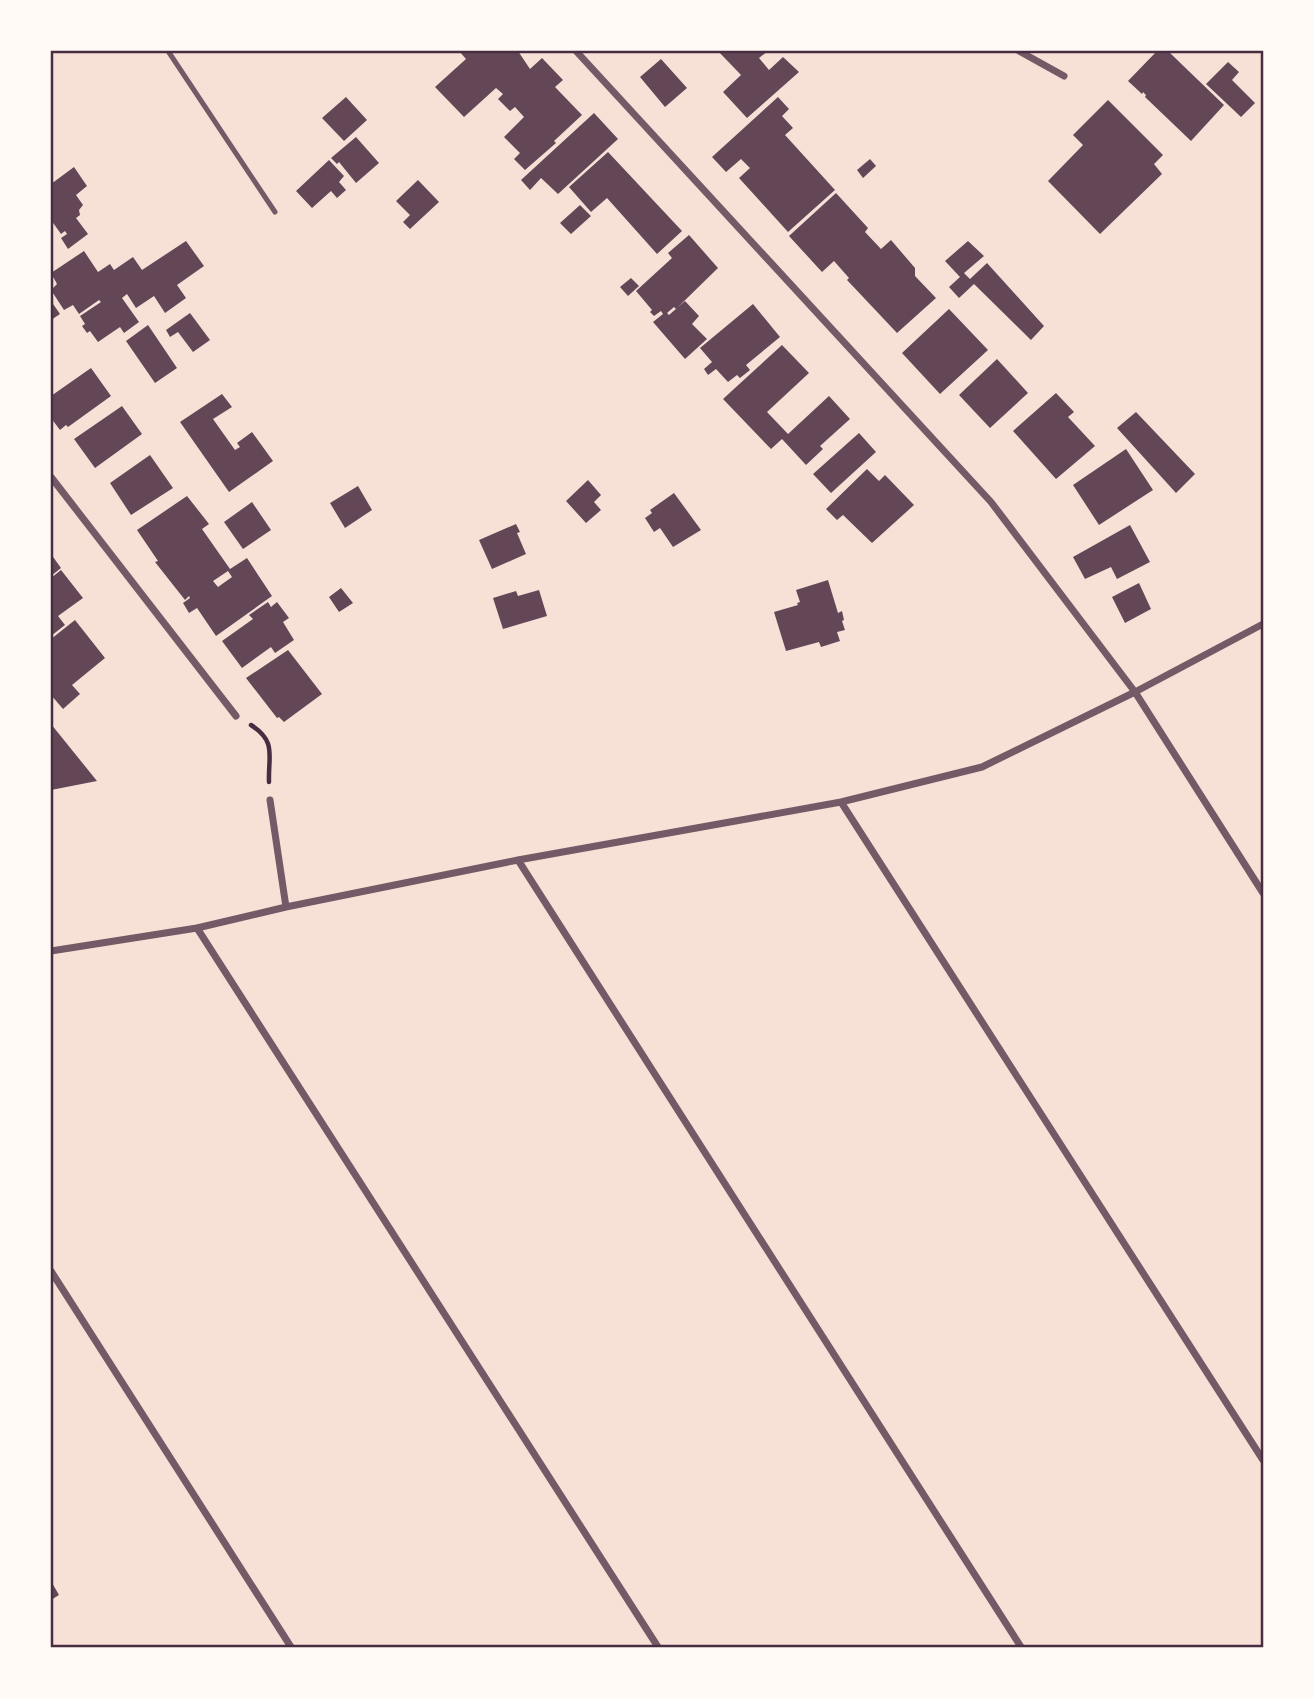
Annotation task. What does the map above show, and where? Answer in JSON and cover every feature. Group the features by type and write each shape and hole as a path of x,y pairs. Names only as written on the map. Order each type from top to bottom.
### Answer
{"street":[{"path":"576,51 991,502 1135,692 1263,893"},
{"path":"1020,51 1064,76"},
{"path":"51,477 236,716"},
{"path":"51,951 197,928 518,860 841,802 982,767 1135,692 1263,624"},
{"path":"270,800 286,907"},
{"path":"841,802 1263,1460"},
{"path":"518,860 1021,1647"},
{"path":"197,928 658,1647"},
{"path":"51,1271 291,1647"}],"lane":[{"path":"168,51 275,212"}],"path":[{"path":"236,716 258,730 268,741 270,800"}],"building":[{"path":"459,51 518,51 530,69 542,58 563,80 555,87 582,115 525,170 514,159 520,153 504,137 524,117 515,107 510,111 498,99 503,94 496,88 464,117 435,87 466,59"},
{"path":"718,51 768,51 759,58 769,70 783,57 799,72 747,118 723,92 741,75"},
{"path":"1157,51 1171,51 1170,53 1224,105 1191,141 1143,92 1142,94 1128,81"},
{"path":"661,59 687,88 665,107 640,77"},
{"path":"1228,62 1239,72 1232,80 1255,103 1241,117 1206,84"},
{"path":"346,97 367,120 344,141 322,118"},
{"path":"778,97 789,109 782,116 793,128 785,135 835,190 788,232 739,178 750,168 741,159 726,172 712,157"},
{"path":"1108,100 1163,155 1154,164 1162,174 1100,234 1048,181 1083,145 1073,135"},
{"path":"594,113 618,139 558,194 541,178 530,190 521,180"},
{"path":"356,137 379,163 356,183 339,162 337,164 331,158"},
{"path":"608,152 682,231 657,254 607,198 591,212 569,187"},
{"path":"870,159 876,166 863,178 857,170"},
{"path":"329,160 344,176 339,182 346,190 337,198 331,191 312,208 296,191"},
{"path":"74,167 87,186 76,195 83,205 76,218 88,234 68,249 61,238 67,234 65,231 61,234 51,220 51,184"},
{"path":"418,180 439,202 410,229 403,222 410,215 396,201"},
{"path":"836,193 868,228 865,232 881,249 891,240 915,268 915,276 936,298 897,333 847,280 849,278 834,261 822,272 789,236"},
{"path":"580,205 591,216 571,234 560,223"},
{"path":"689,235 718,268 677,308 685,301 699,316 692,324 707,339 685,359 653,322 663,314 661,311 654,316 636,291 672,258 668,253"},
{"path":"186,241 204,266 177,285 186,298 165,313 154,296 136,308 127,294 122,298 139,322 124,333 120,327 98,342 90,331 87,333 82,326 85,324 80,316 101,302 99,300 79,314 73,305 64,310 51,290 57,284 51,273 84,251 98,272 110,264 114,270 133,257 142,270"},
{"path":"968,241 984,256 964,273 970,279 987,263 1044,326 1031,340 974,284 959,298 949,287 960,277 945,261"},
{"path":"631,278 639,286 628,296 620,287"},
{"path":"51,301 60,314 51,320"},
{"path":"753,304 780,337 746,365 750,370 740,378 737,375 728,382 716,369 708,375 704,369 712,362 700,348"},
{"path":"949,309 988,350 940,394 902,353"},
{"path":"190,313 210,340 193,352 178,332 170,337 166,330"},
{"path":"148,325 177,368 155,383 126,341"},
{"path":"782,345 809,373 767,412 788,434 829,396 850,419 820,446 823,449 806,465 782,439 771,449 723,399"},
{"path":"997,359 1028,393 990,428 959,395"},
{"path":"91,368 111,396 60,430 51,418 51,396"},
{"path":"1056,393 1074,412 1068,417 1095,446 1056,479 1013,431"},
{"path":"222,394 232,407 213,419 235,450 240,447 237,443 252,432 273,461 229,492 180,422"},
{"path":"122,406 142,434 95,468 74,439"},
{"path":"1136,412 1195,474 1176,493 1117,428"},
{"path":"859,433 876,452 831,493 813,474"},
{"path":"1126,449 1153,490 1099,525 1073,485"},
{"path":"150,455 173,488 131,515 110,483"},
{"path":"867,469 879,481 885,475 914,505 872,543 843,515 837,520 826,509"},
{"path":"588,480 601,495 594,502 601,510 586,523 566,501"},
{"path":"358,486 372,510 345,528 330,503"},
{"path":"674,493 701,530 673,547 660,528 654,532 645,518 652,513 650,510"},
{"path":"187,496 209,524 202,529 230,569 247,558 272,596 216,636 197,608 189,613 183,603 189,596 185,600 155,562 158,561 137,530","holes":["228,571 232,577 218,587 213,581"]},
{"path":"252,502 271,530 243,549 224,522"},
{"path":"516,524 526,554 492,569 479,540"},
{"path":"1130,525 1150,562 1117,579 1111,567 1085,579 1073,557"},
{"path":"51,554 61,568 51,576"},
{"path":"61,570 83,598 58,616 65,625 51,636 51,578"},
{"path":"828,580 838,613 842,611 844,620 845,630 837,632 840,641 821,647 819,642 786,651 774,612 798,605 800,602 796,590"},
{"path":"1139,583 1151,609 1125,623 1112,597"},
{"path":"341,588 353,603 339,612 329,597"},
{"path":"539,590 547,616 503,629 493,598 516,591 518,596"},
{"path":"268,602 271,607 277,602 289,618 283,622 294,640 275,653 271,647 242,668 222,641 253,619 249,615"},
{"path":"75,620 105,658 72,685 80,694 63,709 51,695 51,639"},
{"path":"288,650 322,694 284,722 277,718 246,678"},
{"path":"51,724 97,781 51,790"},
{"path":"51,1581 59,1595 51,1600"}]}
